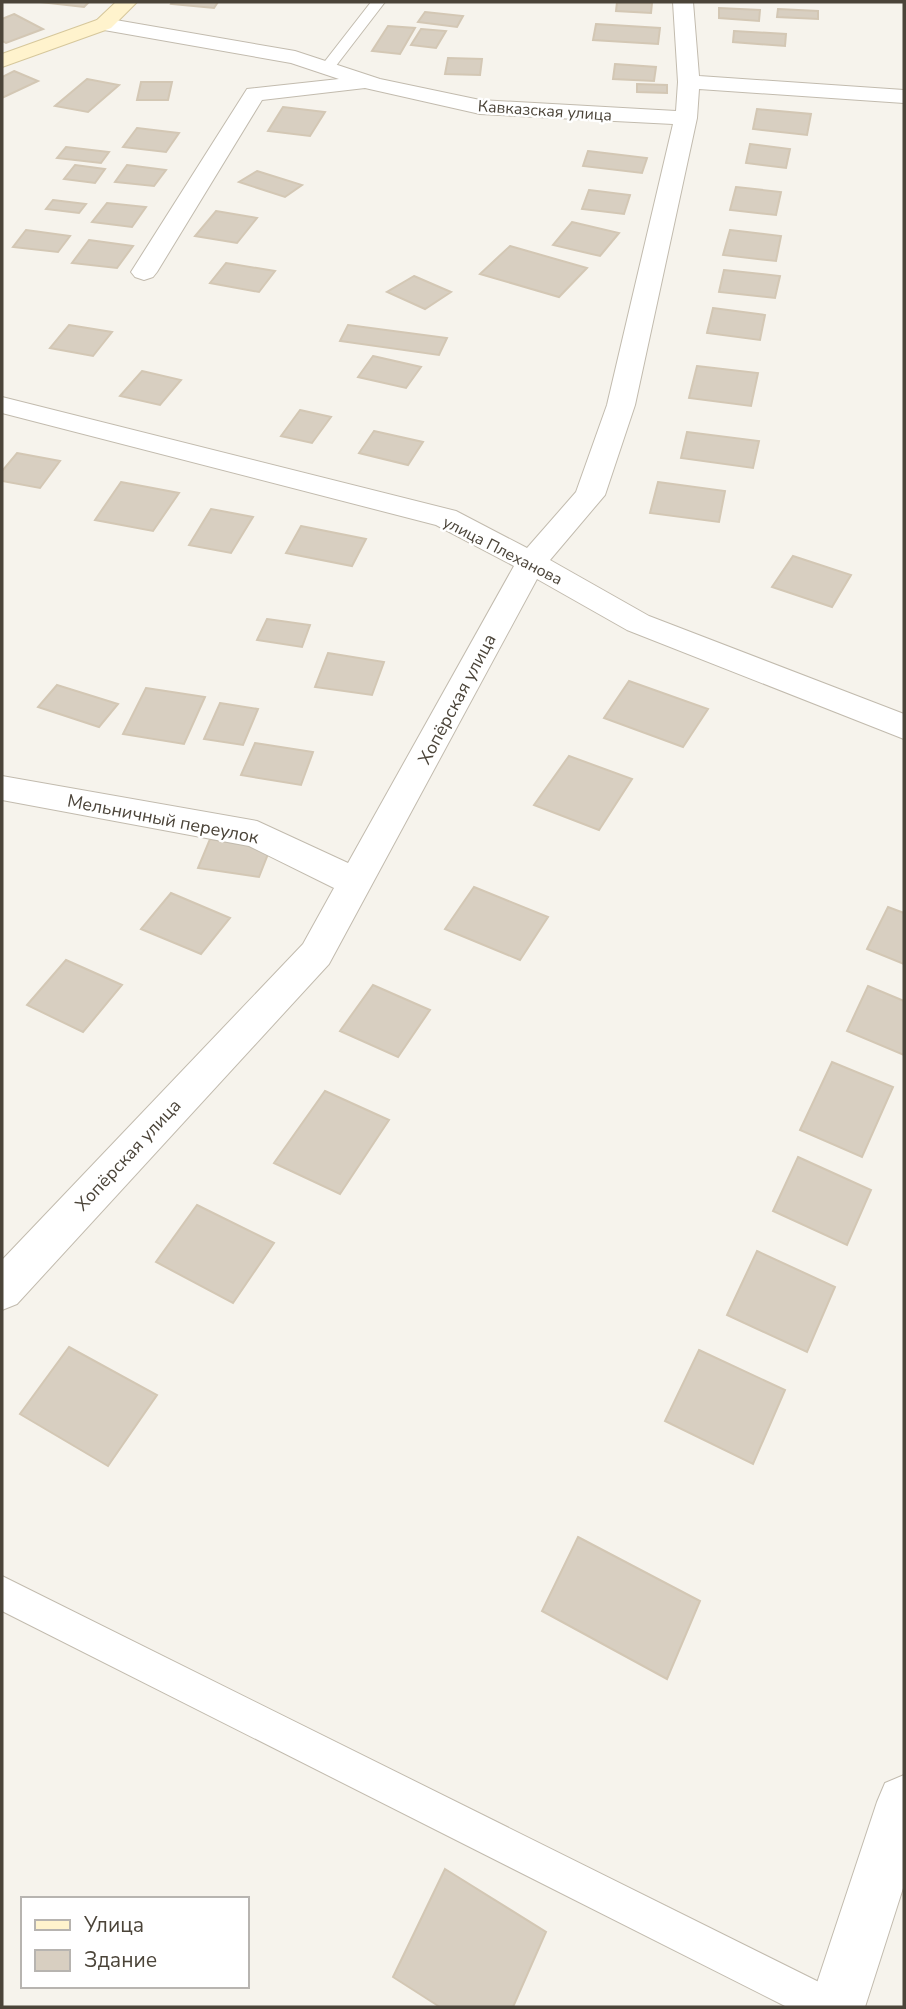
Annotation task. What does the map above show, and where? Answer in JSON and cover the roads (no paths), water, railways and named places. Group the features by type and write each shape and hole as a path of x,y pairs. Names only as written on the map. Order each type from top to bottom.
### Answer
{"street":[{"path":"2,61 104,24 127,2"},
{"name":"Хопёрская улица","path":"2,1290 316,954 531,562 590,495 621,405 686,118 689,82 682,2"},
{"name":"Кавказская улица","path":"104,24 295,57 365,81 480,107 686,118"},
{"name":"Кавказская улица","path":"144,272 256,94 353,86 365,81"},
{"path":"689,82 904,97"},
{"name":"улица Плеханова","path":"2,405 446,518 531,562 638,623 904,727"},
{"name":"Мельничный переулок","path":"2,788 257,834 357,883"},
{"path":"837,2007 904,1802"}],"lane":[{"path":"327,68 378,2"},
{"path":"2,1593 827,2007"}]}
